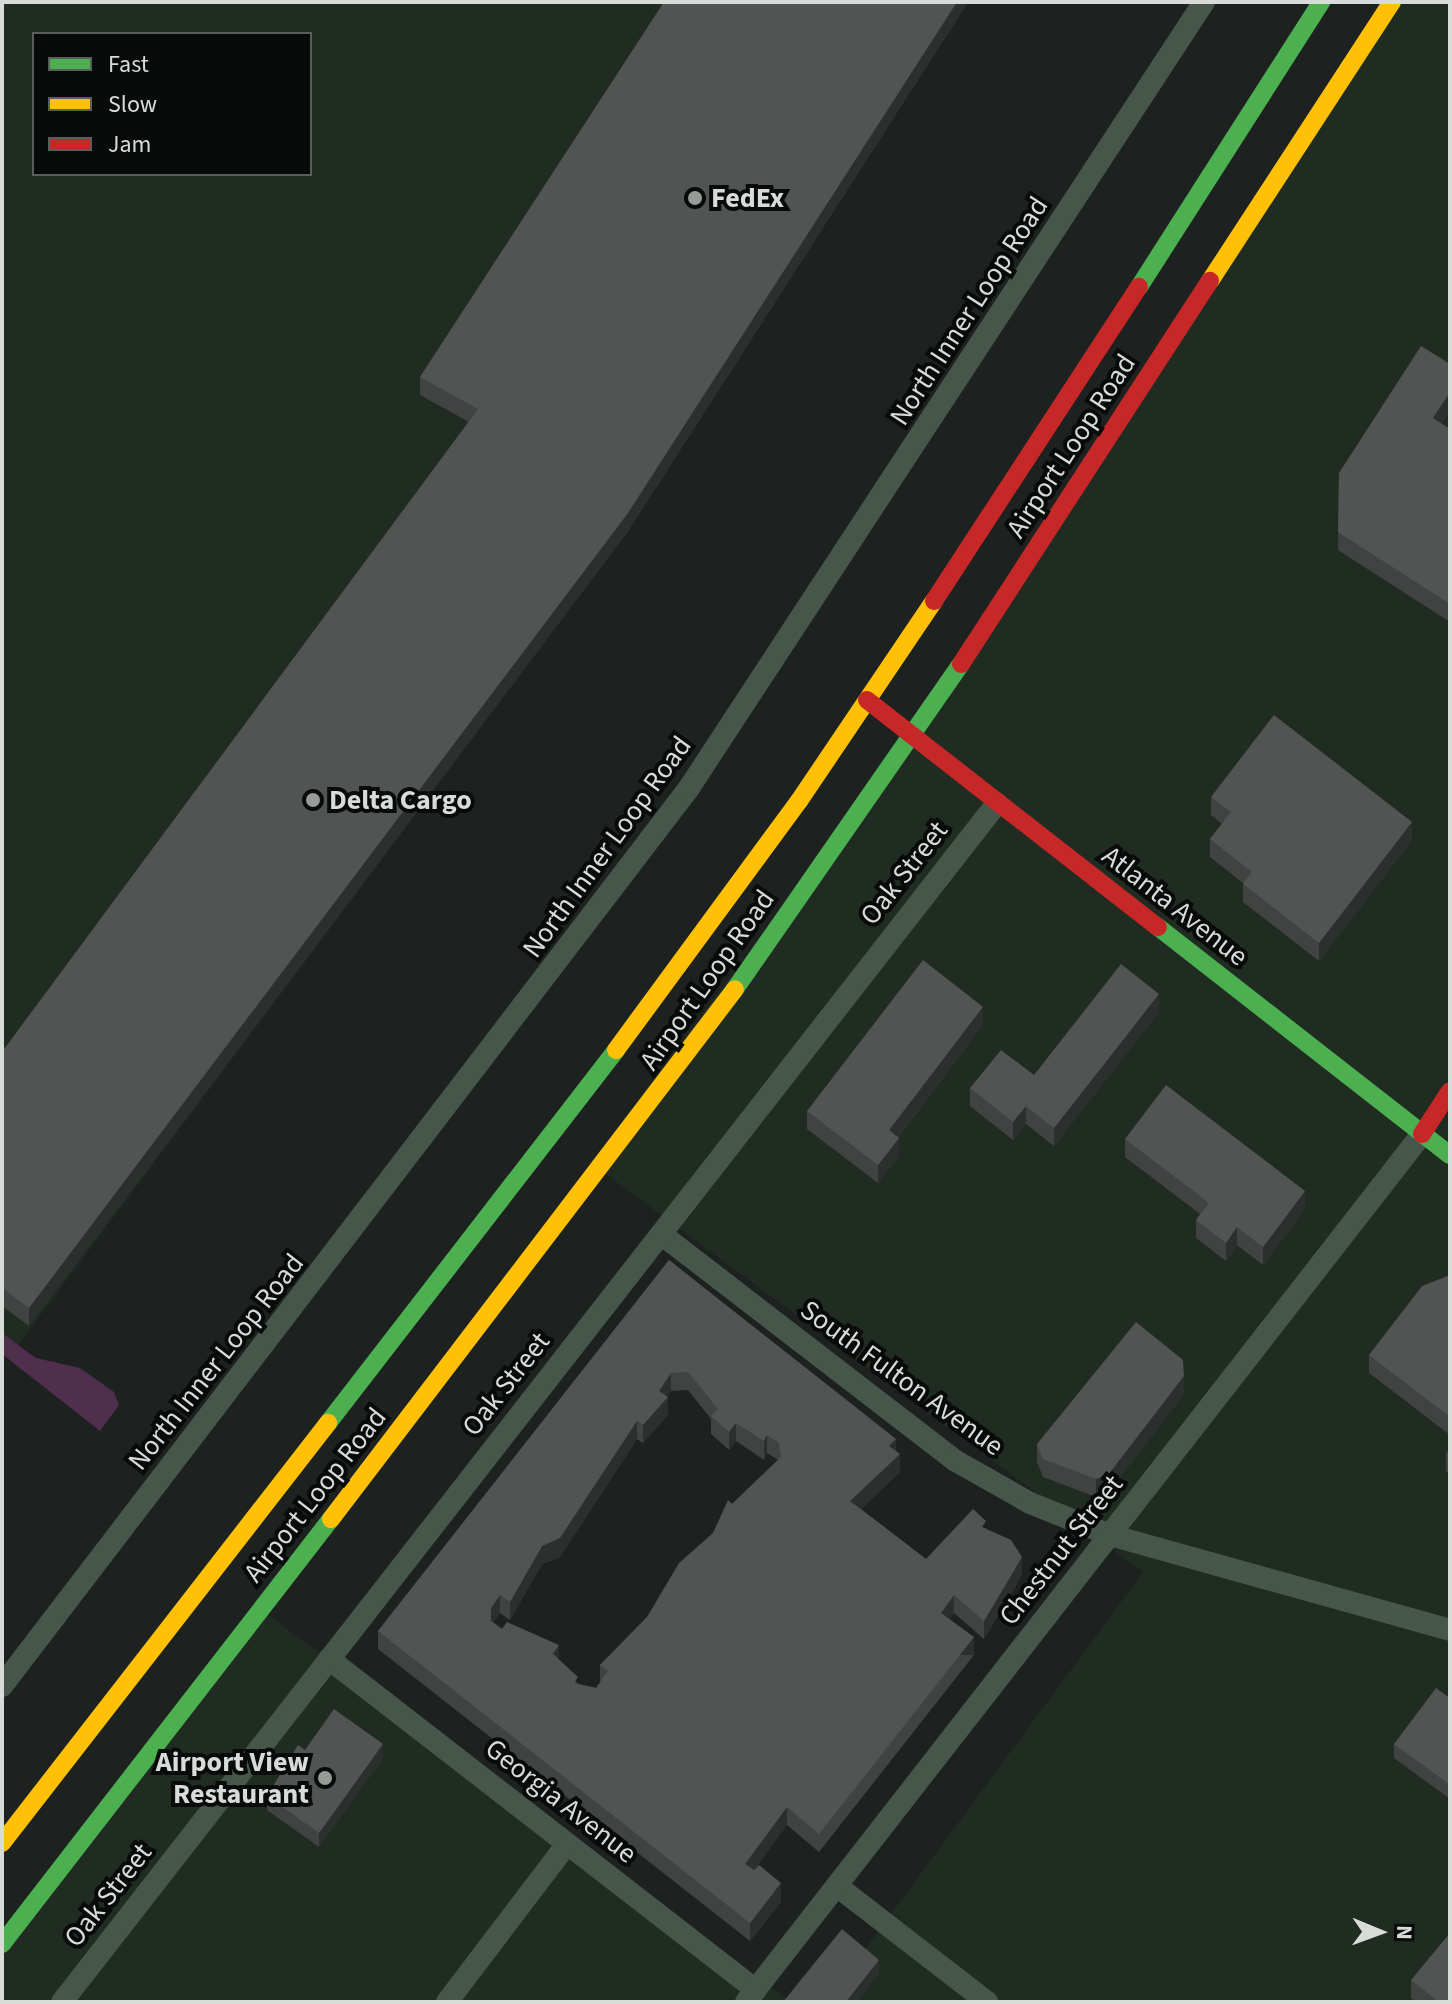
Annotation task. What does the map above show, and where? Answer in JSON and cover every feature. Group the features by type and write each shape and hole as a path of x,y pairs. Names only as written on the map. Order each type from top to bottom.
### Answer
{"main road":[{"name":"Airport Loop Road","path":"2,1843 568,1114 867,700 1321,2"},
{"name":"Airport Loop Road","path":"2,1944 654,1103 914,736 1392,2"},
{"name":"Atlanta Avenue","path":"867,700 1450,1155"},
{"path":"1422,1134 1450,1091"}],"street":[{"name":"North Inner Loop Road","path":"2,1686 689,788 1204,2"},
{"name":"Oak Street","path":"62,2002 997,803"},
{"name":"Chestnut Street","path":"751,1996 1422,1134"},
{"name":"South Fulton Avenue","path":"661,1234 956,1461 1030,1503 1110,1535 1450,1630"},
{"name":"Georgia Avenue","path":"329,1659 567,1844 751,1996"},
{"path":"447,2002 567,1844"},
{"path":"837,1886 987,2002"}],"shaded area":[{"path":"2,2 968,2 628,531 12,1353 2,1346"},
{"path":"1402,2 1450,2 1450,2002 826,2002 1143,1572 591,1163 859,804"},
{"path":"2,1333 36,1358 80,1368 114,1392 119,1405 100,1431 2,1354"},
{"path":"259,1608 791,2002 2,2002 2,1952"}],"building":[{"path":"664,2 957,2 628,513 29,1308 2,1288 2,1052 478,409 420,377"},
{"path":"1421,346 1450,364 1450,392 1433,418 1450,429 1450,604 1338,532 1339,473"},
{"path":"1274,715 1412,822 1319,943 1243,884 1252,872 1210,839 1231,812 1211,797"},
{"path":"923,960 983,1007 889,1130 899,1138 878,1165 807,1111"},
{"path":"1121,964 1159,994 1054,1128 1026,1106 1013,1122 970,1088 1001,1050 1034,1075"},
{"path":"1166,1085 1305,1191 1263,1247 1237,1227 1226,1243 1196,1220 1209,1203 1125,1139"},
{"path":"669,1260 896,1439 889,1446 900,1454 850,1501 926,1559 973,1509 986,1521 982,1527 1011,1540 1022,1557 984,1621 954,1595 941,1613 974,1637 819,1834 787,1807 745,1864 754,1870 759,1865 781,1883 750,1923 378,1631","holes":["688,1372 718,1409 711,1416 729,1432 736,1423 764,1441 767,1435 779,1443 781,1457 732,1504 728,1500 713,1533 679,1563 647,1617 600,1665 608,1671 596,1688 574,1683 578,1677 553,1654 559,1645 507,1622 502,1629 491,1621 491,1608 500,1595 510,1602 542,1546 560,1538 637,1421 643,1425 668,1397 659,1391 671,1373"]},
{"path":"1450,1275 1450,1417 1369,1355 1422,1286"},
{"path":"1136,1322 1183,1360 1184,1376 1108,1475 1096,1479 1043,1459 1037,1444"},
{"path":"1436,1688 1450,1698 1450,1785 1394,1744"},
{"path":"334,1709 383,1744 319,1833 267,1796 298,1745 305,1750"},
{"path":"842,1929 879,1960 846,2002 783,2002"},
{"path":"1450,1933 1450,2002 1439,2002 1411,1980"}],"traffic: fast":[{"path":"1139,287 1321,2"},
{"path":"735,989 961,664"},
{"path":"1158,927 1450,1155"},
{"path":"328,1423 616,1050"},
{"path":"2,1944 331,1519"}],"traffic: slow":[{"path":"1210,281 1392,2"},
{"path":"616,1050 799,801 934,601"},
{"path":"331,1519 735,989"},
{"path":"2,1843 328,1423"}],"traffic: jam":[{"path":"961,664 1210,281"},
{"path":"934,601 1139,287"},
{"path":"867,700 1158,927"},
{"path":"1422,1134 1450,1091"}],"place":[{"name":"FedEx","path":"695,198"},
{"name":"Delta Cargo","path":"313,800"},
{"name":"Airport View Restaurant","path":"325,1778"}]}
